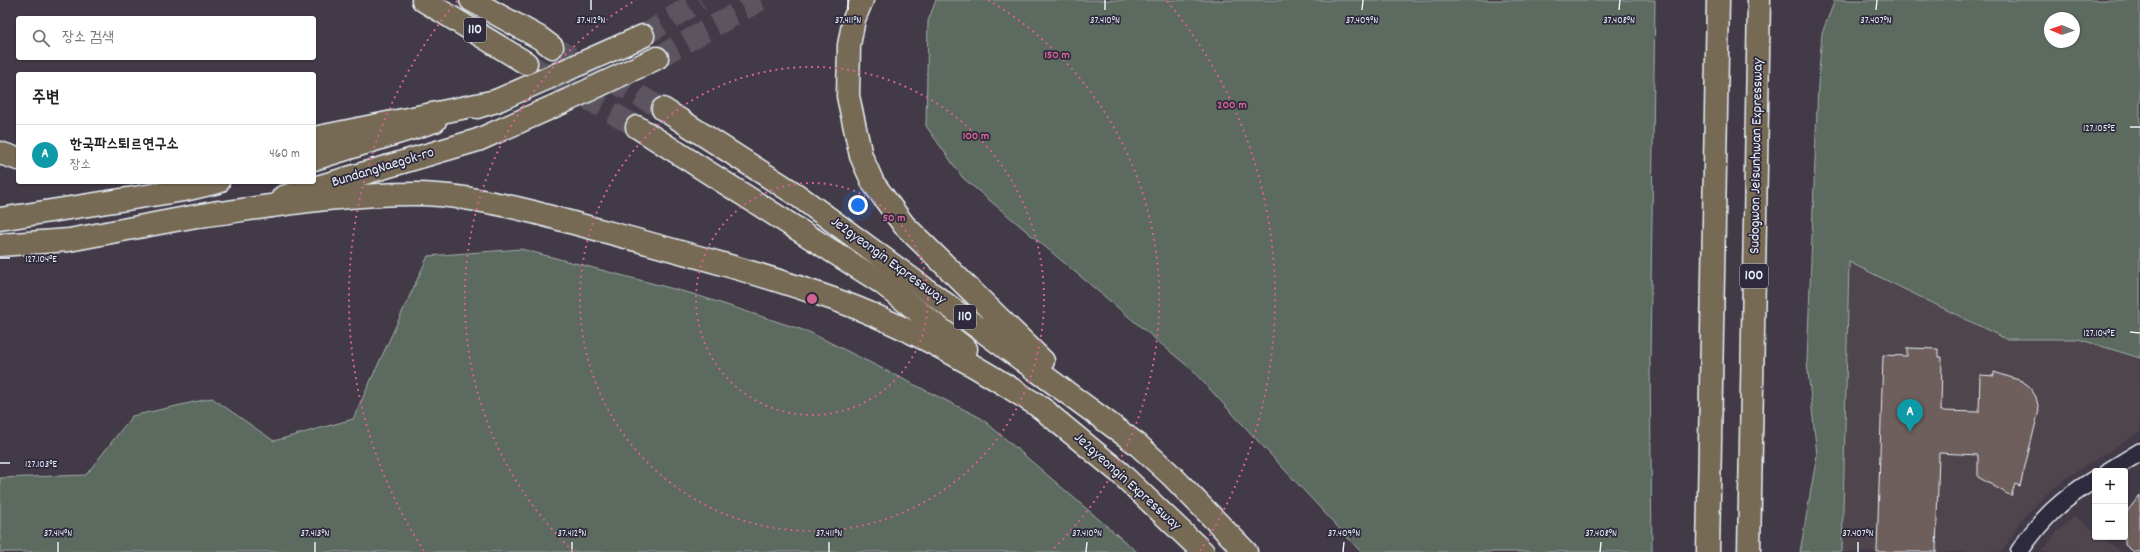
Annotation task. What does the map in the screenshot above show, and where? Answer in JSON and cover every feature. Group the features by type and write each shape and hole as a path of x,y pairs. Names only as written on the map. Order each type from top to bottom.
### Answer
{"highway":[{"name":"110","path":"423,0 526,63"},
{"name":"110","path":"471,0 546,42 502,0"},
{"path":"862,0 854,19 849,45 848,96 861,156 873,183 904,224 1100,416"},
{"path":"1708,552 1718,0"},
{"name":"Sudogwon Je1sunhwan Expressway","path":"1748,552 1759,0"},
{"name":"BundangNaegok-ro","path":"316,158 496,101 643,36"},
{"name":"BundangNaegok-ro","path":"0,245 69,240 200,216 296,194 478,140 657,58"},
{"path":"316,138 496,101"},
{"name":"Je2gyeongin Expressway","path":"663,109 797,195 1137,444 1171,475 1246,552"},
{"name":"Je2gyeongin Expressway","path":"637,127 882,283 1047,412 1144,494 1203,552"},
{"path":"0,153 16,158"},
{"path":"0,219 184,190 210,184"},
{"path":"200,216 333,198 422,194 496,203 758,275 836,300 895,325 957,355 1047,412"}],"street":[{"path":"2114,468 2140,452"},
{"path":"2019,552 2046,515 2063,500 2092,481"}],"shaded area":[{"path":"1849,261 2006,339 2078,339 2140,358 2140,432 2068,477 2046,494 2022,519 2002,552 1842,552"},
{"path":"2075,516 2092,529 2092,540 2106,540 2121,552 2041,552 2057,532"}],"green space":[{"path":"936,0 1655,0 1650,361 1652,552 1361,552 1191,369 963,178 926,126 928,21"},
{"path":"1835,0 2140,0 2140,358 2078,339 2006,339 1849,262 1842,552 1800,552 1817,455 1807,362 1818,84 1822,33"},
{"path":"521,249 693,294 809,332 981,418 1137,552 0,552 0,478 86,475 132,416 212,398 274,441 353,419 428,256"}],"building":[{"path":"1907,348 1938,349 1938,357 1942,357 1941,411 1979,412 1980,375 1994,376 1994,372 2022,381 2029,386 2036,397 2039,410 2020,486 2015,484 2011,496 1978,477 1978,455 1939,453 1936,552 1877,552 1883,355 1907,356"},
{"path":"2140,495 2140,552 2134,552 2125,545 2125,540 2128,540 2128,510"}],"tunnel":[{"path":"643,36 700,0"},
{"path":"657,58 760,0"},
{"path":"552,47 663,109"},
{"path":"526,63 637,127"}],"place":[{"name":"한국파스퇴르연구소","path":"1910,432"}]}
